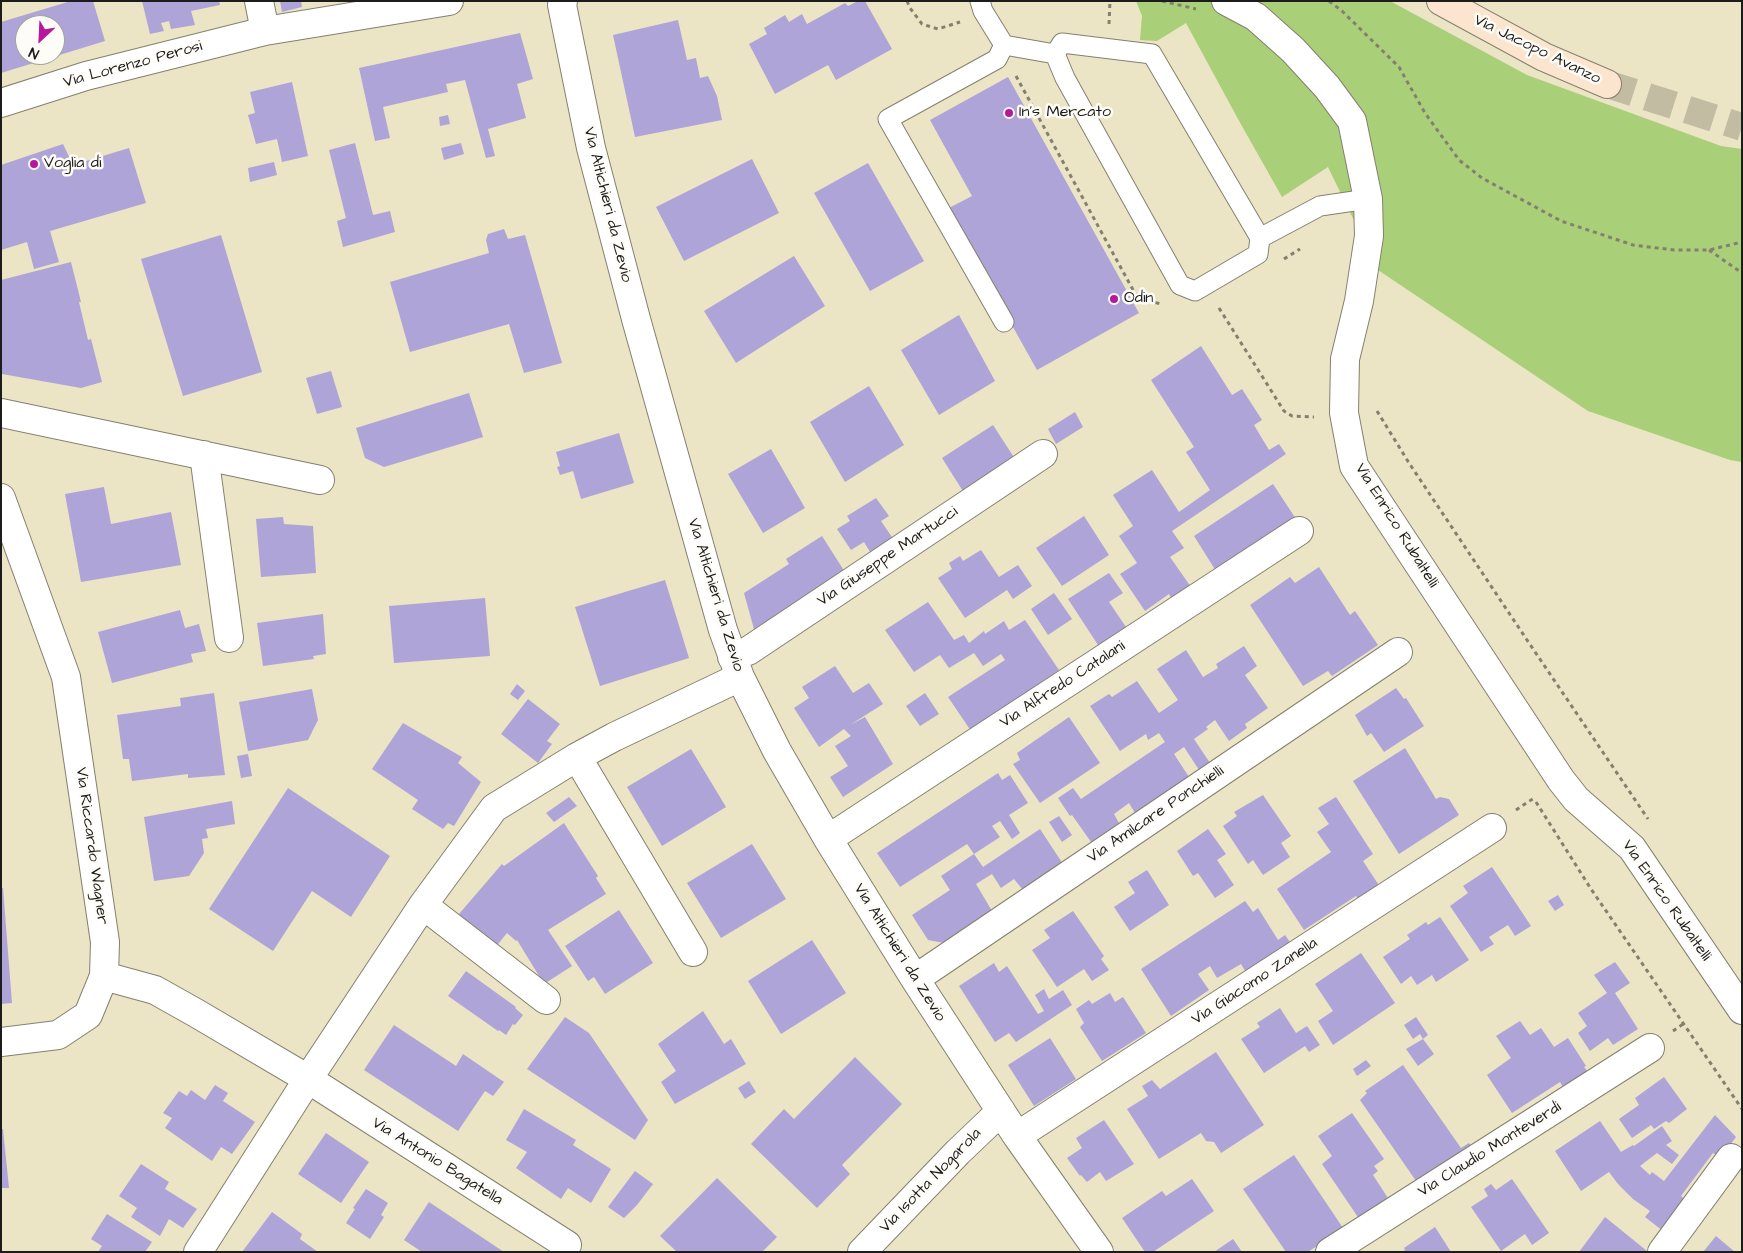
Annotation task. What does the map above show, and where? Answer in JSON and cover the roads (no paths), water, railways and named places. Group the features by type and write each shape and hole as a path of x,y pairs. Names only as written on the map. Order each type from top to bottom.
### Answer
{"main road":[{"name":"Via Jacopo Avanzo","path":"1441,1 1544,57 1607,84"}],"street":[{"path":"259,1 265,31"},
{"name":"Via Lorenzo Perosi","path":"1,103 86,76 265,31 449,1"},
{"name":"Via Altichieri da Zevio","path":"563,1 562,5 590,148 723,630 736,667 776,751 828,839 915,979 1017,1136 1099,1252"},
{"name":"Via Enrico Rubaltelli","path":"1226,1 1256,17 1293,50 1332,94 1352,121 1368,199 1369,236 1359,301 1344,359 1344,413 1354,466 1561,780 1576,799 1632,848 1742,1010"},
{"path":"1,413 320,480"},
{"name":"Via Giuseppe Martucci","path":"736,667 748,651 1043,454"},
{"path":"204,456 229,638"},
{"name":"Via Riccardo Wagner","path":"1,498 66,677 106,942 104,976 88,1015 58,1035 1,1042"},
{"name":"Via Alfredo Catalani","path":"828,839 1299,531"},
{"name":"Via Amilcare Ponchielli","path":"915,979 1398,652"},
{"path":"198,1252 308,1079 424,905 494,808 577,757 736,667"},
{"path":"577,757 693,952"},
{"name":"Via Giacomo Zanella","path":"1017,1136 1492,828"},
{"path":"424,905 546,1000"},
{"path":"104,976 155,990 308,1079"},
{"name":"Via Claudio Monteverdi","path":"1330,1252 1650,1048"},
{"name":"Via Antonio Bagatella","path":"308,1079 571,1248"},
{"name":"Via Isotta Nogarola","path":"862,1252 965,1145 1001,1111"},
{"path":"1662,1252 1731,1158"}],"lane":[{"path":"980,1 983,11 1004,46"},
{"path":"1062,44 1152,54 1260,238 1258,254 1195,291 1180,285 1065,78 1055,54 1062,44"},
{"path":"1004,46 1055,54"},
{"path":"1004,46 997,59 888,119 1004,322"},
{"path":"1260,238 1320,206 1368,199"}],"tunnel":[{"path":"1607,84 1742,127"}],"place":[{"name":"In's Mercato","path":"1009,113"},
{"name":"Voglia di","path":"34,164"},
{"name":"Odin","path":"1114,299"}]}
